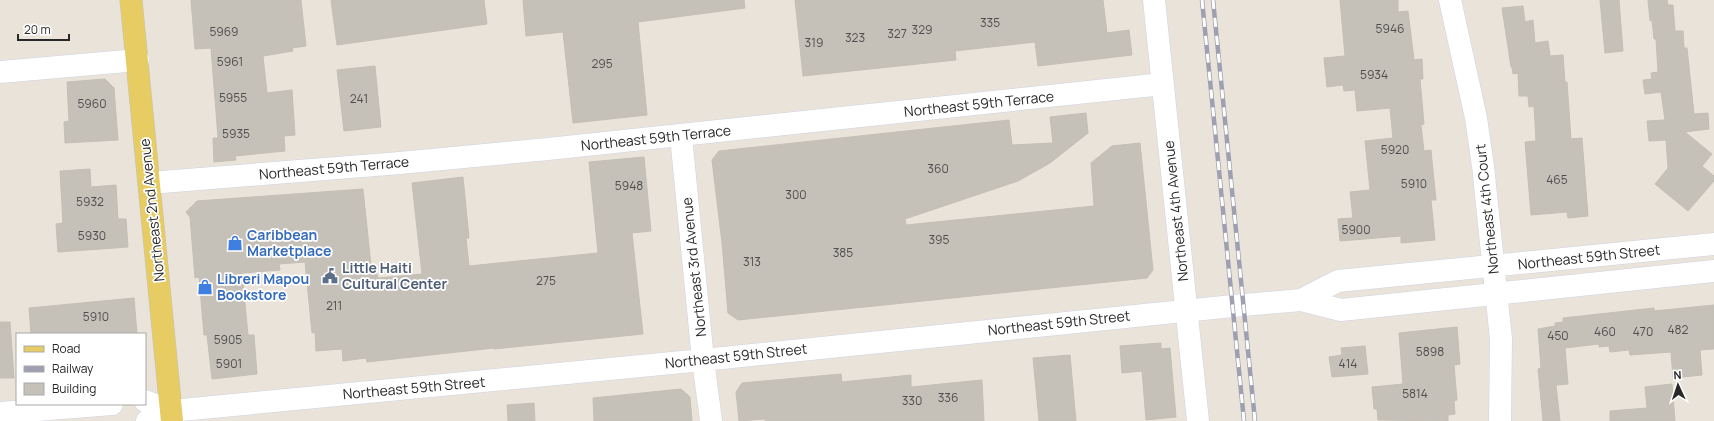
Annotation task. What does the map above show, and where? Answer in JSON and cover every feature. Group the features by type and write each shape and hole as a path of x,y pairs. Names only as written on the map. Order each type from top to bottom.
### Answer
{"main road":[{"name":"Northeast 2nd Avenue","path":"131,0 172,416"}],"street":[{"name":"Northeast 4th Avenue","path":"1154,0 1198,421"},
{"name":"Northeast 4th Court","path":"1450,0 1476,118 1483,166 1501,339 1500,421"},
{"path":"0,72 138,60"},
{"name":"Northeast 59th Terrace","path":"149,183 400,163 681,136 1163,84"},
{"name":"Northeast 3rd Avenue","path":"681,136 703,360 712,421"},
{"name":"Northeast 59th Street","path":"1301,300 1338,281 1714,244"},
{"name":"Northeast 59th Street","path":"147,421 172,416 1186,310 1301,300 1341,310 1714,271"},
{"name":"Northeast 59th Street","path":"146,403 172,416"},
{"path":"0,413 100,405"}],"building":[{"path":"191,0 301,0 306,46 292,48 293,51 263,56 267,93 292,90 295,135 284,136 285,151 235,156 236,160 214,162 213,138 218,138 211,48 195,49"},
{"path":"331,0 484,0 487,24 337,45"},
{"path":"523,0 744,0 745,8 638,22 647,115 573,123 563,32 526,36"},
{"path":"795,0 1103,0 1107,33 1129,30 1132,55 1038,66 1035,42 955,51 956,60 803,76"},
{"path":"1340,0 1398,0 1398,12 1408,11 1414,60 1422,59 1423,79 1420,79 1424,124 1421,125 1424,151 1431,150 1436,200 1431,200 1435,240 1401,243 1401,236 1340,241 1338,219 1353,218 1350,192 1370,190 1365,141 1393,138 1390,108 1357,111 1355,90 1344,91 1343,85 1327,87 1324,58 1345,56"},
{"path":"1600,0 1619,0 1623,51 1605,53"},
{"path":"1648,0 1667,0 1668,5 1673,5 1675,31 1683,31 1684,48 1687,48 1694,114 1708,113 1709,129 1685,132 1712,154 1702,166 1714,176 1714,181 1688,211 1655,184 1668,168 1666,140 1649,141 1647,121 1665,120 1661,92 1645,94 1643,80 1652,79 1651,73 1658,72 1656,39 1654,39 1652,20 1650,21"},
{"path":"1523,6 1525,22 1533,20 1535,43 1548,41 1550,56 1563,55 1565,82 1567,82 1571,139 1582,138 1588,216 1568,218 1567,212 1531,215 1525,142 1536,141 1534,106 1529,107 1528,96 1519,96 1518,73 1513,74 1511,67 1502,8"},
{"path":"375,66 381,127 344,131 337,70"},
{"path":"105,79 114,88 118,140 65,143 64,122 69,121 67,82"},
{"path":"1086,113 1088,133 1050,163 1018,181 905,219 906,225 1094,206 1091,163 1112,146 1140,143 1153,270 1147,278 738,320 728,313 722,243 712,160 719,151 1009,120 1012,145 1053,143 1050,117"},
{"path":"644,157 651,231 632,233 643,334 367,362 366,358 343,361 342,349 316,351 315,332 312,333 305,262 279,264 280,270 242,273 248,335 254,335 257,374 212,379 207,335 204,335 199,277 195,278 190,217 186,212 197,201 363,189 372,275 377,274 378,278 422,274 412,183 463,177 469,238 466,238 469,266 598,253 589,162"},
{"path":"90,169 91,187 116,185 118,219 126,219 128,247 58,252 56,224 63,223 60,171"},
{"path":"134,298 137,333 31,333 29,308"},
{"path":"1714,305 1714,349 1700,350 1702,375 1673,378 1671,352 1630,355 1629,350 1610,352 1609,346 1599,347 1599,344 1565,348 1568,384 1556,385 1560,421 1543,421 1538,369 1541,368 1538,329 1555,326 1555,323 1563,322 1563,318 1654,308 1654,311"},
{"path":"0,322 10,322 14,378 0,378"},
{"path":"1457,327 1460,364 1454,365 1457,400 1454,401 1455,414 1448,415 1448,421 1378,420 1377,409 1374,409 1372,387 1403,384 1399,333"},
{"path":"1161,343 1161,349 1170,348 1176,417 1146,420 1142,371 1122,373 1120,346"},
{"path":"1365,346 1368,374 1332,377 1329,357 1342,355 1341,348"},
{"path":"1070,355 1076,421 1039,421 1033,358"},
{"path":"841,374 842,382 911,375 911,387 982,380 984,421 765,421 765,419 739,421 736,392 742,383"},
{"path":"1672,384 1675,421 1610,421 1610,411 1647,408 1645,387"},
{"path":"681,389 690,397 692,421 594,421 593,398"},
{"path":"534,403 535,421 508,421 507,405"}],"railway":[{"path":"1202,0 1244,421"},
{"path":"1213,0 1255,421"}],"place":[{"name":"Caribbean Marketplace","path":"235,243"},
{"name":"Little Haiti Cultural Center","path":"330,276"},
{"name":"Libreri Mapou Bookstore","path":"205,287"}]}
